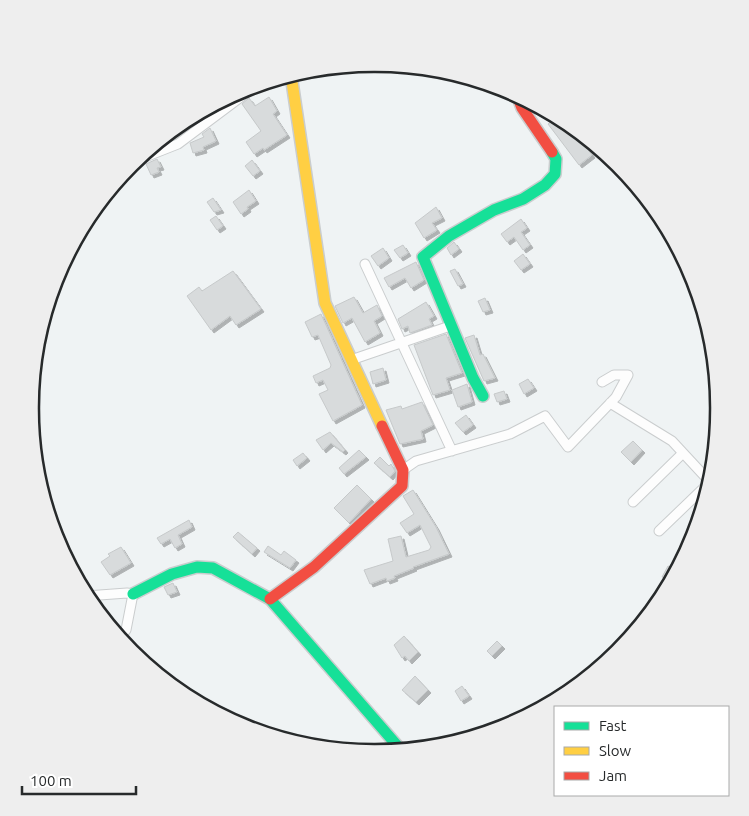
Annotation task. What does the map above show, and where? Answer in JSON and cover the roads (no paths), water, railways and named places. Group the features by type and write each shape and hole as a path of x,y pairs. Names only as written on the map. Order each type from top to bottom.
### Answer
{"street":[{"path":"270,599 314,567 402,486 403,470 325,303 292,83"},
{"path":"158,152 178,144 232,104"},
{"path":"483,396 450,326 423,257 456,232 494,210 523,199 544,185 555,174 556,159 521,106"},
{"path":"365,264 452,451"},
{"path":"351,360 450,326"},
{"path":"403,470 416,461 510,434 545,416 568,447 616,397 628,375 614,375 602,382"},
{"path":"610,403 672,441 704,475"},
{"path":"633,502 683,453"},
{"path":"659,531 700,492"},
{"path":"95,595 133,594 172,574 198,567 213,568 270,599 395,743"},
{"path":"124,632 133,594"}]}
